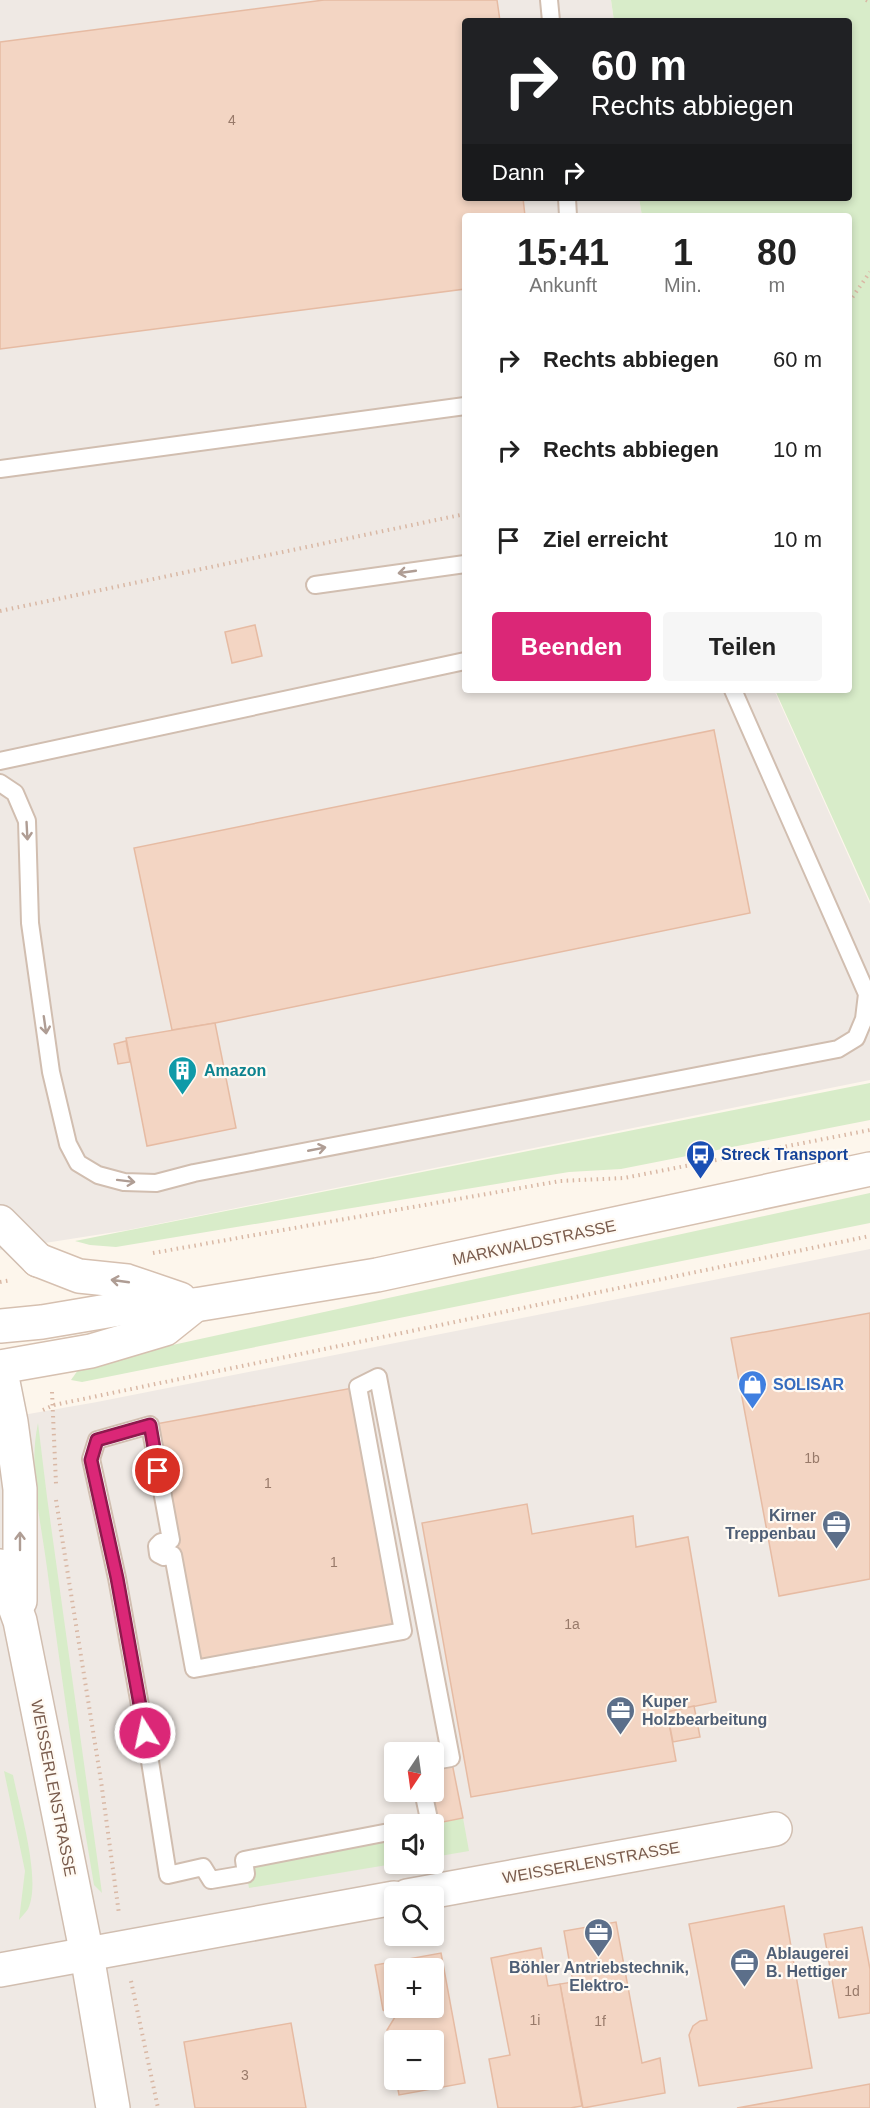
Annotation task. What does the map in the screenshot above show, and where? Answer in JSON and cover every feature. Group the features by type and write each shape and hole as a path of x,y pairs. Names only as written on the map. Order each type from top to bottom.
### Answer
{"street":[{"name":"MARKWALDSTRASSE","path":"0,1326 119,1310 195,1305 377,1275 870,1169"},
{"path":"0,1222 38,1260 79,1276 127,1281 195,1305"},
{"name":"MARKWALDSTRASSE","path":"0,1367 92,1351 165,1329 195,1305"},
{"name":"WEISSERLENSTRASSE","path":"0,1367 11,1422 20,1489 20,1621"},
{"name":"WEISSERLENSTRASSE","path":"0,1566 20,1621 87,1955 113,2108"},
{"name":"WEISSERLENSTRASSE","path":"444,1889 775,1829"},
{"path":"0,1970 384,1900"}],"lane":[{"path":"549,0 551,18"},
{"path":"0,469 462,406"},
{"path":"315,585 462,564"},
{"path":"0,761 462,663"},
{"path":"0,783 15,793 27,821 30,923 51,1072 68,1144 78,1163 98,1175 124,1182 156,1183 194,1173 838,1050 856,1038 864,1019 867,994 734,693"},
{"path":"384,1834 244,1860 246,1874 211,1880 203,1867 168,1875 119,1590 91,1460 97,1440 150,1425 171,1540 161,1542 157,1546 158,1554 164,1557 173,1555 194,1669 403,1631 358,1387 378,1377 451,1758 444,1759"}],"path":[{"path":"852,298 870,272"},
{"path":"0,611 462,515"},
{"path":"145,1254 560,1181 624,1178 870,1130"},
{"path":"54,1405 870,1236"},
{"path":"48,1360 54,1405 56,1500 124,1948 158,2108"}],"shaded area":[{"path":"0,0 611,0 614,18 462,18 462,201 640,201 642,213 462,213 462,693 775,693 870,904 870,1080 128,1230 0,1250"},
{"path":"870,1249 870,2108 0,2108 0,1419 97,1402"}],"green space":[{"path":"611,0 870,0 870,901 776,693 852,693 852,213 642,213 640,201 852,201 852,18 614,18"},
{"path":"870,1083 870,1120 621,1169 569,1172 116,1247 75,1241"},
{"path":"870,1193 870,1223 82,1382 71,1380 78,1370 168,1346"},
{"path":"38,1423 102,1893 94,1885 87,1846 39,1514 34,1459"},
{"path":"4,1771 13,1775 31,1862 32,1896 28,1909 19,1920 25,1871"},
{"path":"463,1818 469,1851 444,1855 444,1822"},
{"path":"384,1833 384,1866 249,1888 244,1860"}],"building":[{"path":"324,0 497,0 500,18 462,18 462,201 523,201 525,213 462,213 462,289 0,349 0,42"},
{"path":"255,625 262,656 232,663 225,632"},
{"path":"714,730 750,913 172,1030 134,848"},
{"name":"Amazon","path":"215,1023 236,1128 147,1146 126,1038"},
{"path":"126,1041 130,1062 118,1064 114,1044"},
{"path":"870,1313 870,1579 779,1596 731,1338"},
{"path":"358,1387 403,1631 194,1669 150,1425"},
{"path":"527,1504 532,1534 633,1516 636,1547 688,1537 716,1702 667,1712 676,1761 471,1797 422,1523"},
{"path":"694,1706 700,1737 673,1742 667,1712"},
{"path":"451,1758 463,1818 444,1822 444,1814 430,1814 426,1802 444,1802 444,1759"},
{"path":"784,1906 812,2068 699,2086 689,2035 693,2026 700,2021 707,2020 689,1924"},
{"path":"616,1922 642,2063 660,2058 665,2093 583,2108 560,1984 573,1982 564,1931"},
{"path":"862,1927 870,1969 870,2013 839,2018 824,1934"},
{"path":"541,1948 548,1986 560,1984 582,2106 498,2108 489,2059 510,2055 491,1958"},
{"path":"441,1953 442,1958 414,1958"},
{"path":"384,1963 384,2011 375,1965"},
{"path":"444,1969 465,2083 444,2087 444,2030 387,2030 394,2018 444,2018"},
{"path":"291,2023 306,2108 195,2108 184,2042"},
{"path":"870,2084 870,2108 737,2108"},
{"path":"398,2090 426,2090 399,2095"}],"place":[{"name":"Amazon","path":"183,1096"},
{"name":"Streck Transport","path":"700,1180"},
{"name":"SOLISAR","path":"752,1410"},
{"name":"Kirner Treppenbau","path":"837,1550"},
{"name":"Kuper Holzbearbeitung","path":"621,1736"},
{"name":"Böhler Antriebstechnik, Elektro-","path":"599,1958"},
{"name":"Ablaugerei B. Hettiger","path":"745,1988"}],"route":[{"path":"145,1733 117,1578 91,1460 97,1440 150,1425 158,1471"}]}
